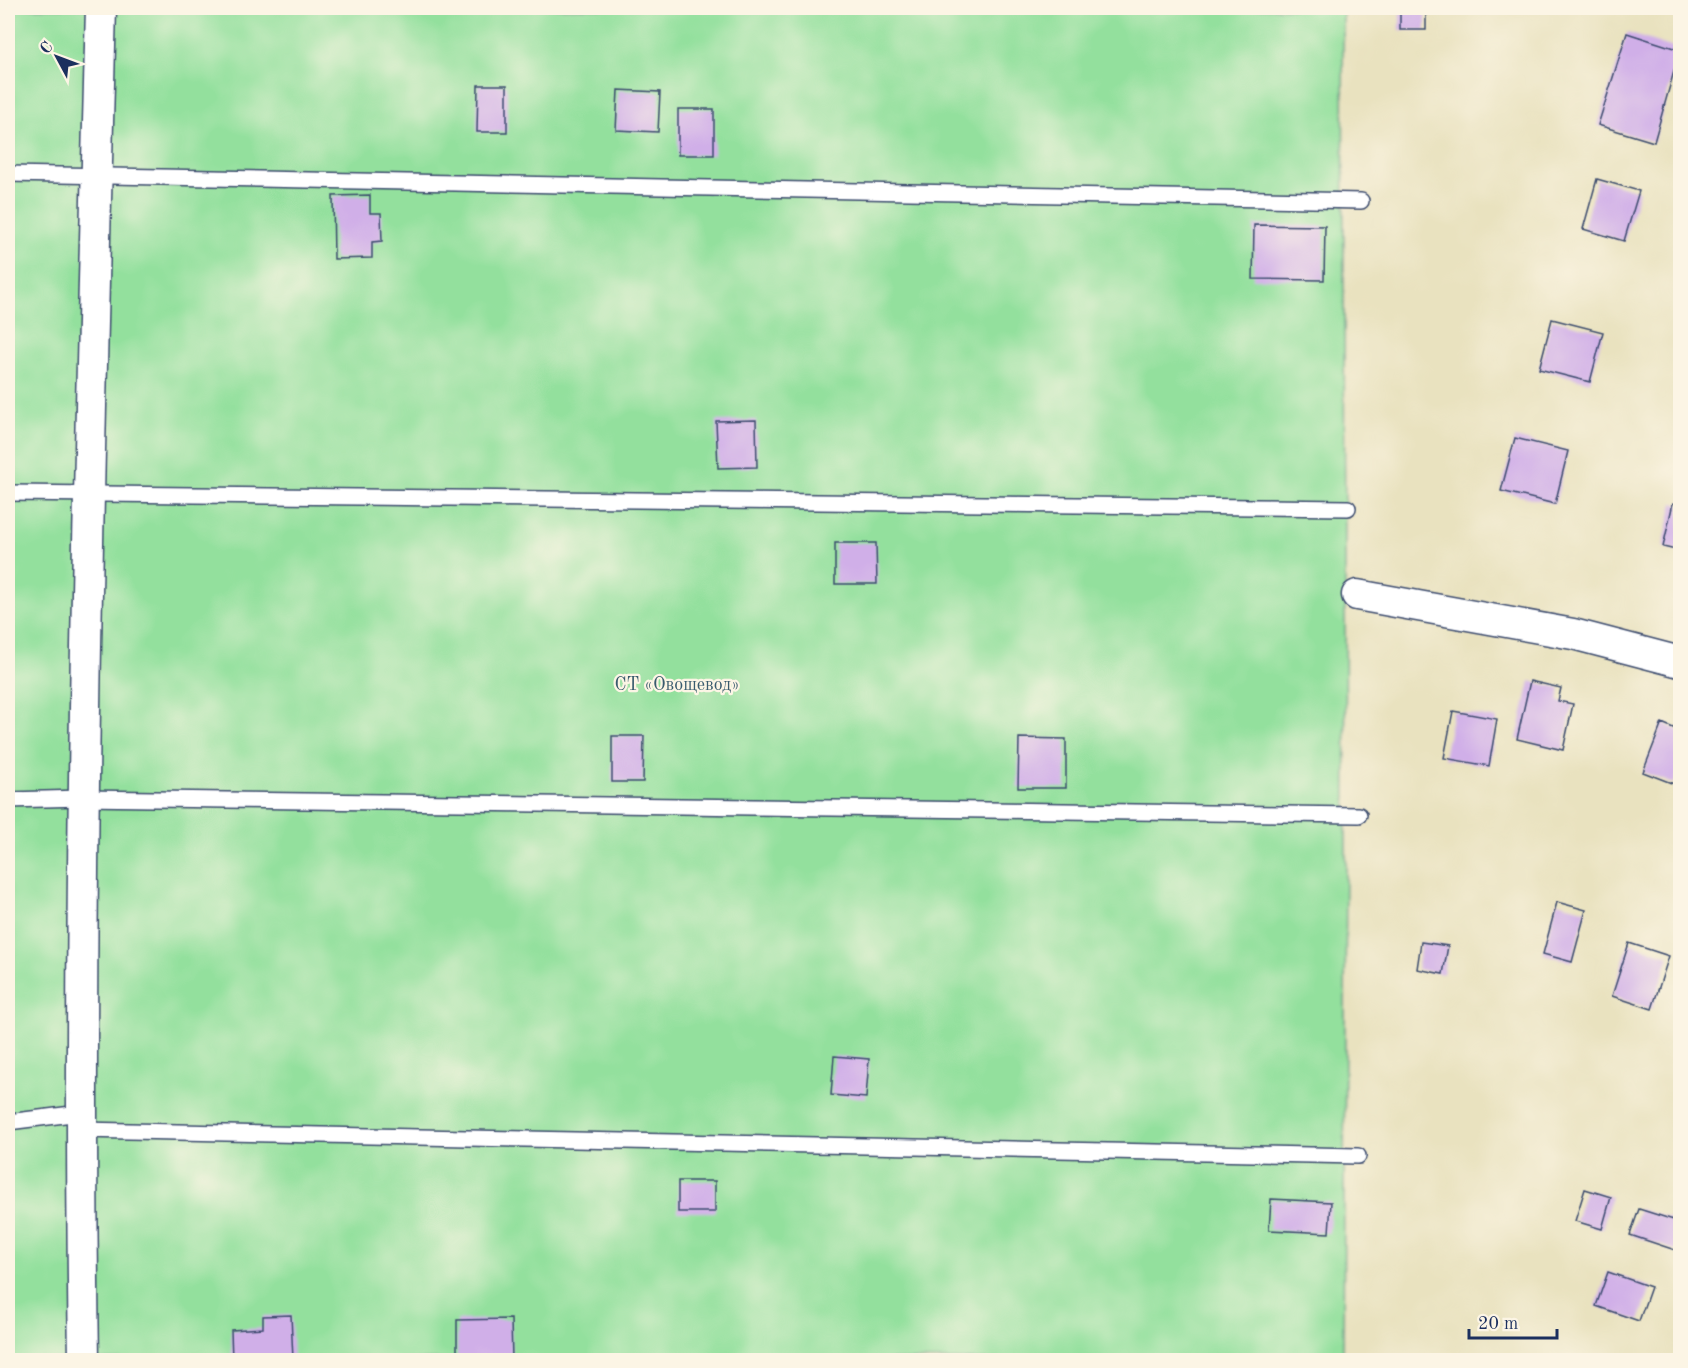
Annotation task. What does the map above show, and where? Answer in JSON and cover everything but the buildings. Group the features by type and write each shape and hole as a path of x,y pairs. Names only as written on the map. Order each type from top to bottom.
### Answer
{"street":[{"path":"84,1360 80,1122 82,798 100,8"},
{"path":"1357,595 1573,634 1680,662"}],"lane":[{"path":"8,174 1361,201"},
{"path":"8,493 1348,508"},
{"path":"8,800 82,798 1359,815"},
{"path":"8,1122 80,1122 1358,1156"}],"green space":[{"name":"СТ «Овощевод»","path":"8,8 1343,8 1346,856 1343,1360 8,1360"}]}
